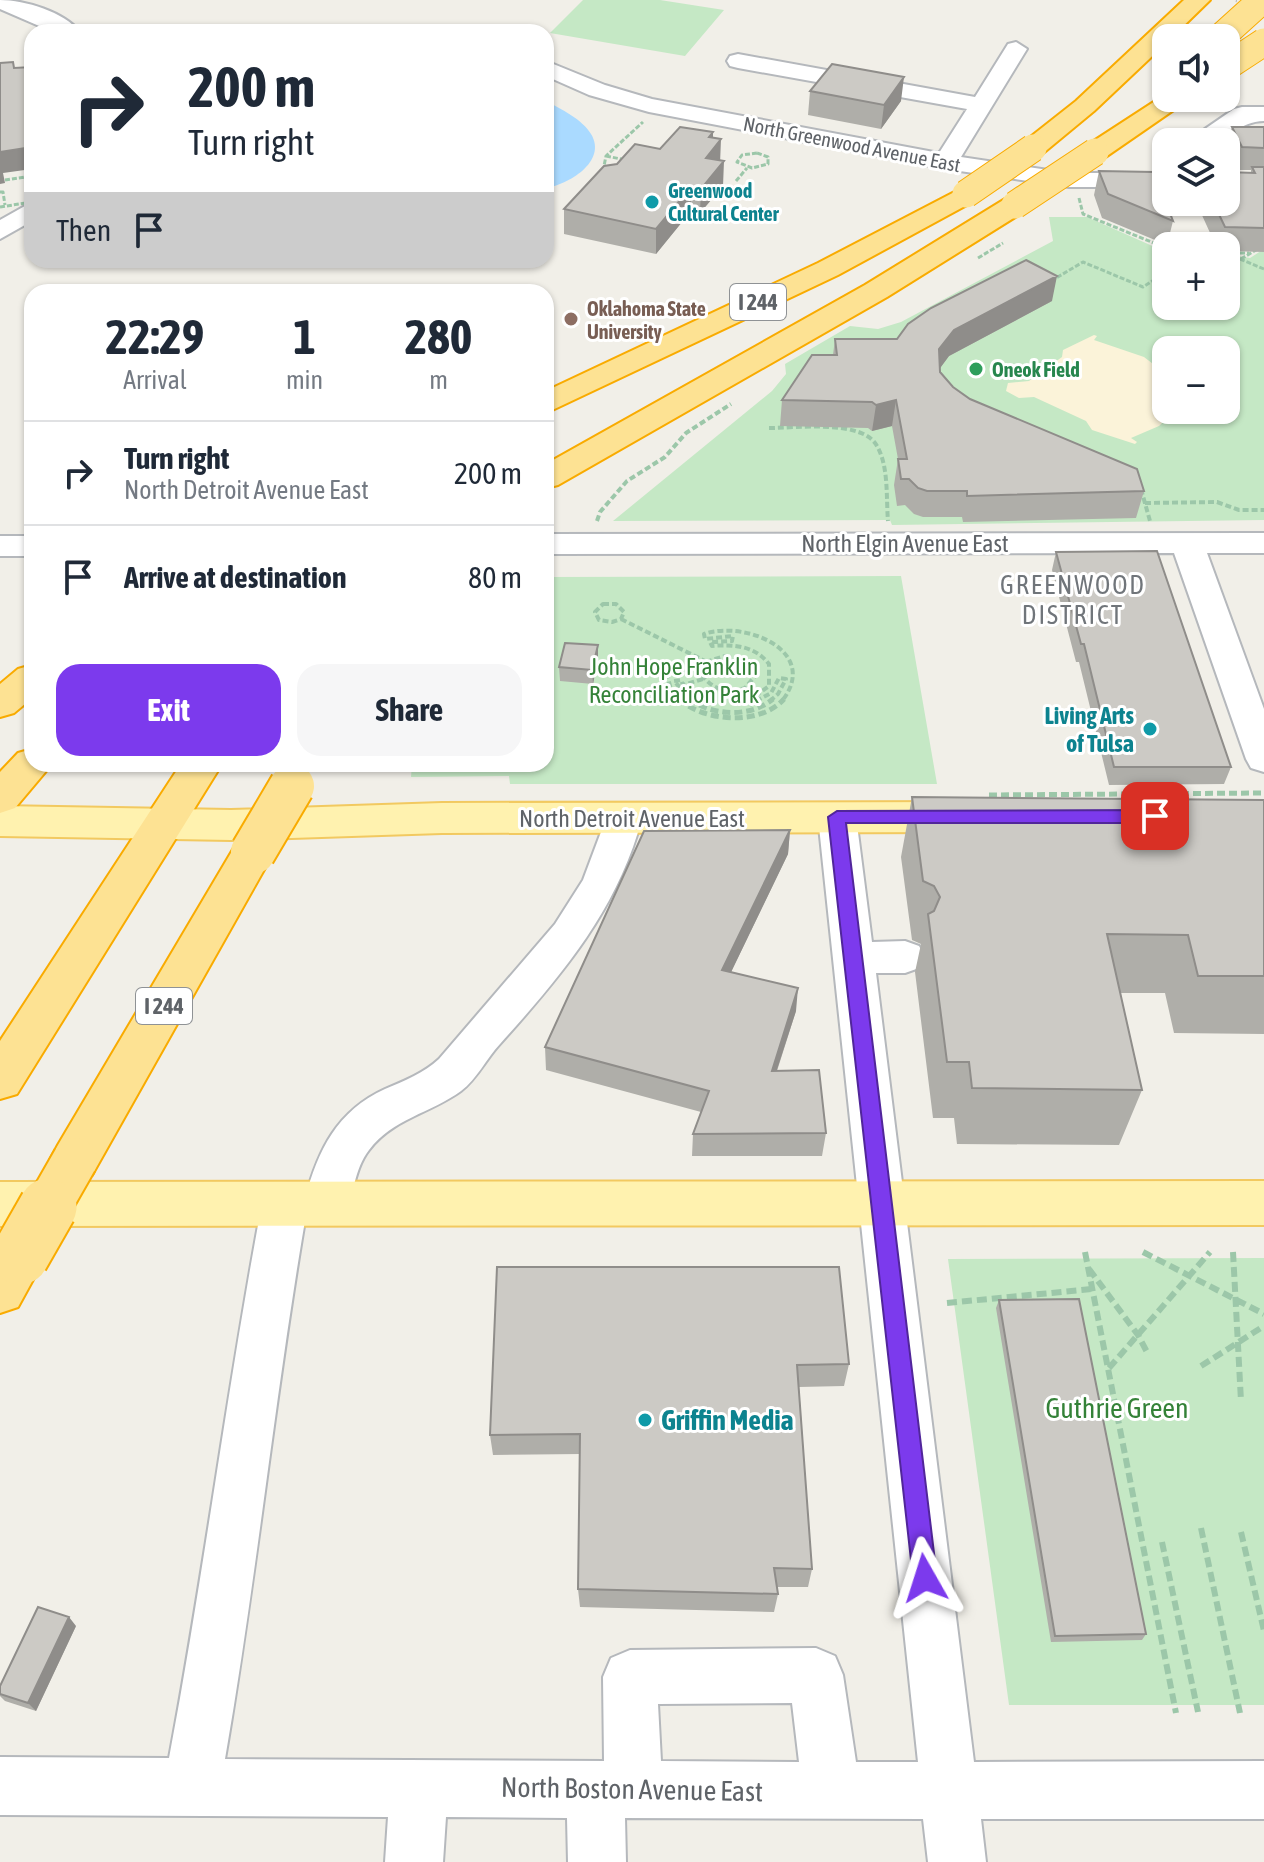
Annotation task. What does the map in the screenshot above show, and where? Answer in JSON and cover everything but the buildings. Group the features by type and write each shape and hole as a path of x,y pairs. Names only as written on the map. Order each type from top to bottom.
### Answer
{"highway":[{"name":"I 244","path":"554,399 841,263 966,194 1033,148 1085,106 1198,0"},
{"path":"1235,24 1262,0"},
{"path":"1240,58 1264,42"},
{"path":"1147,118 1152,112"},
{"name":"I 244","path":"554,492 645,426 876,291 1156,112"},
{"path":"554,473 741,368"},
{"path":"0,704 24,684"},
{"path":"0,1080 197,772"},
{"name":"I 244","path":"10,1273 299,775"}],"main road":[{"name":"North Detroit Avenue East","path":"0,821 161,825 623,818 1001,817"},
{"path":"0,1204 1264,1203"}],"street":[{"path":"1245,0 1264,33"},
{"path":"0,2 54,24"},
{"path":"946,162 1016,49"},
{"path":"738,61 983,105"},
{"name":"North Greenwood Avenue East","path":"554,71 597,90 649,105 946,162 1069,180 1152,180"},
{"path":"1225,128 1242,114 1264,114"},
{"path":"1240,137 1264,136"},
{"path":"0,231 24,215"},
{"path":"1187,543 1251,684 1264,759"},
{"name":"North Elgin Avenue East","path":"554,544 1264,543"},
{"path":"0,546 24,546"},
{"path":"837,817 884,1204 957,1862"},
{"path":"192,1787 217,1650 265,1313 306,1204 364,1123 393,1105 429,1090 451,1074 477,1040 554,959 580,922 598,886 617,847 623,818"},
{"path":"854,958 905,957"},
{"path":"597,1862 615,1789 630,1677 816,1675 831,1791"},
{"name":"North Boston Avenue East","path":"0,1786 1264,1790"},
{"path":"414,1862 419,1788"}],"path":[{"path":"614,172 604,166 606,156 646,118"},
{"path":"736,181 747,168 764,167 769,159 754,153 740,156 737,162 747,168"},
{"path":"606,156 636,162"},
{"path":"5,180 24,177"},
{"path":"1078,193 1083,214 1152,242"},
{"path":"0,207 24,203"},
{"path":"1240,259 1264,245"},
{"path":"1240,253 1251,253"},
{"path":"1240,259 1264,269"},
{"path":"1043,286 1083,262 1143,287 1152,281"},
{"path":"769,428 852,429 871,436 879,448 889,526"},
{"path":"1130,488 1142,489 1150,521"},
{"path":"1145,503 1217,502 1239,510 1264,510"},
{"path":"621,619 624,612 616,604 603,604 595,612 596,618 603,622 621,619 707,662"},
{"path":"702,670 666,671 669,688 693,710 726,719 767,711 789,694 795,677 791,661 767,640 743,632 723,630 704,634 705,639 733,636 732,641 710,642 712,646 737,645 755,651 767,660 772,673 769,686 748,701 751,704 771,693 779,678 786,679 785,683 771,702 763,706 723,713 695,704 674,681 681,680 683,685 703,679"},
{"path":"725,656 738,657 749,663 756,675 747,687 729,692 716,689 703,679 702,670 707,662 725,656"},
{"path":"1085,1252 1176,1713"},
{"path":"1143,1252 1264,1314"},
{"path":"1108,1369 1210,1252"},
{"path":"1233,1252 1241,1401"},
{"path":"1088,1268 1138,1335 1148,1354"},
{"path":"947,1303 1092,1289"},
{"path":"1201,1366 1264,1326"},
{"path":"1201,1528 1240,1713"},
{"path":"1241,1532 1264,1631"},
{"path":"1162,1542 1198,1712"}],"green space":[{"path":"583,0 660,0 724,10 685,56 554,34 554,29"},
{"name":"Oneok Field","path":"1049,217 1087,217 1152,246 1152,320 1240,320 1240,256 1250,258 1264,249 1264,520 892,525 890,520 613,521 772,391 786,374 785,364 850,326 878,329 901,322 1053,241"},
{"name":"John Hope Franklin Reconciliation Park","path":"901,576 937,784 510,784 509,776 411,777 411,772 554,772 554,577"},
{"name":"Guthrie Green","path":"1264,1258 1264,1705 1009,1705 948,1259"}],"sand":[{"path":"1094,335 1097,336 1094,340 1144,357 1152,363 1152,424 1161,424 1131,438 1137,442 1135,444 1092,430 1086,421 1034,397 1019,398 1006,391 1008,383 1029,381 1062,357 1063,350"}],"water":[{"path":"554,105 582,124 595,144 590,163 574,177 555,186"}],"railway":[{"path":"1236,0 1264,6"}],"place":[{"name":"Greenwood Cultural Center","path":"652,202"},
{"name":"Oklahoma State University","path":"571,319"},
{"name":"Oneok Field","path":"976,369"},
{"name":"Living Arts of Tulsa","path":"1150,729"},
{"name":"Griffin Media","path":"645,1420"}],"district":[{"name":"GREENWOOD DISTRICT","path":"1073,600"}],"route":[{"path":"925,1578 837,817 1155,816"}]}
